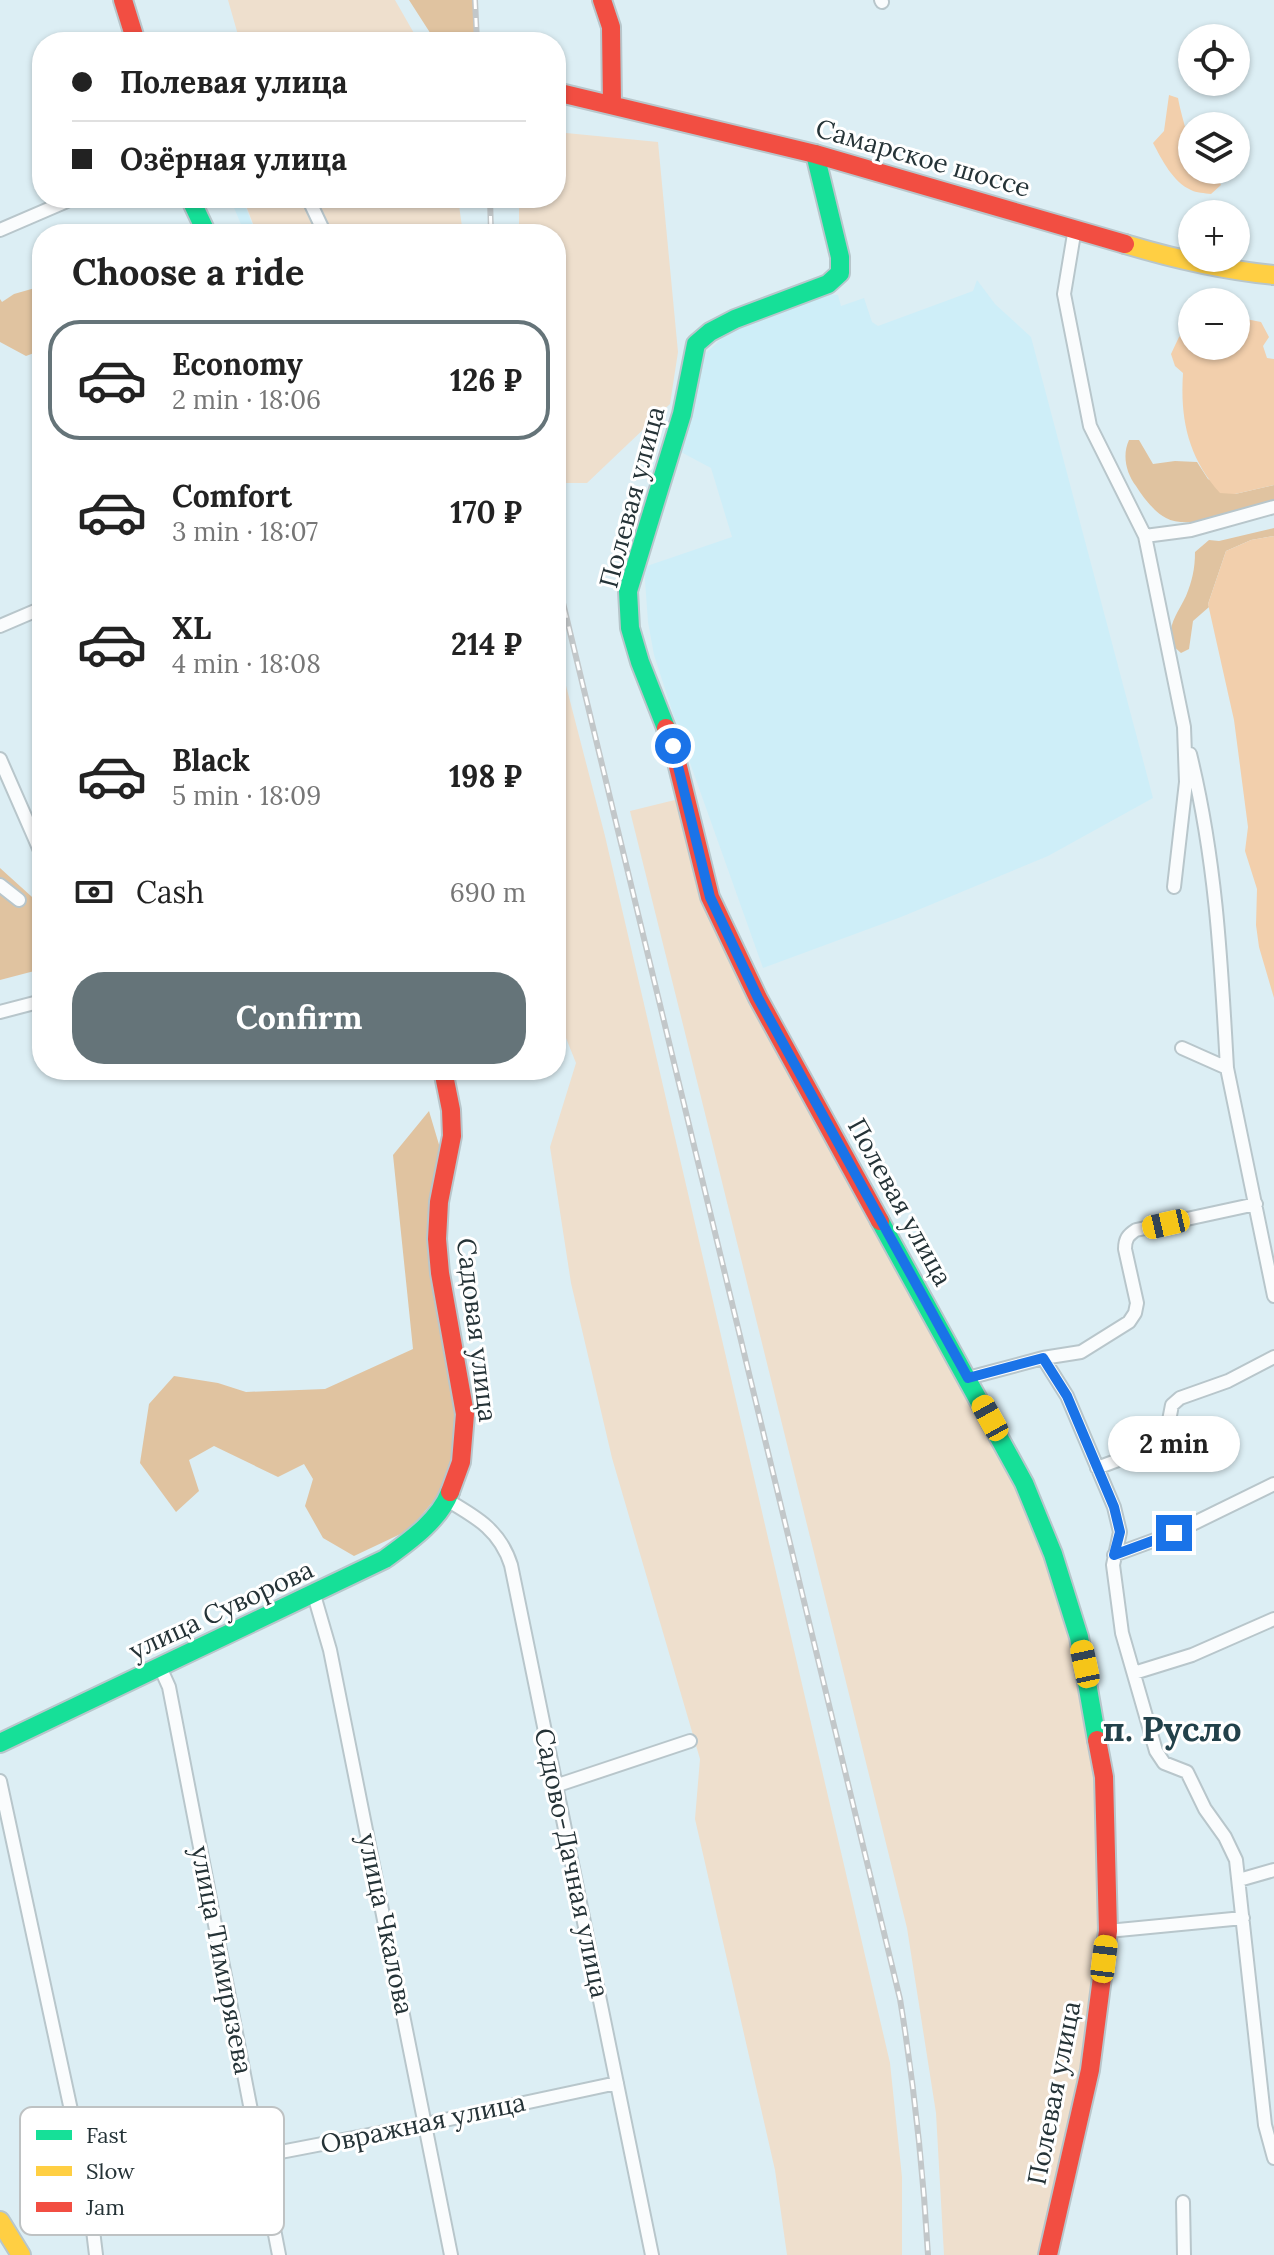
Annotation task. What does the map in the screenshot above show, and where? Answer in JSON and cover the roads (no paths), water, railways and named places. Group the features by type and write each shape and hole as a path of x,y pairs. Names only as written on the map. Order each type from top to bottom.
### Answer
{"street":[{"path":"123,0 133,32"},
{"path":"602,0 611,27 612,105"},
{"name":"Самарское шоссе","path":"566,94 815,154 1177,260 1229,271 1274,275"},
{"name":"Полевая улица","path":"815,154 840,257 840,273 828,284 735,319 710,332 696,344 682,414 628,591 630,628 673,746 710,897 758,998 1024,1483 1053,1554 1079,1637 1104,1777 1108,1931 1090,2070 1048,2255"},
{"path":"0,230 51,208"},
{"path":"1075,228 1064,294 1090,426 1145,536 1204,808 1220,928 1227,1068 1274,1296"},
{"path":"1145,536 1191,530 1274,507"},
{"path":"0,626 32,612"},
{"path":"1174,887 1186,782 1184,727"},
{"path":"0,759 32,832"},
{"path":"0,885 19,900"},
{"path":"0,1012 32,1004"},
{"path":"1182,1048 1227,1068"},
{"name":"Садовая улица","path":"445,1080 452,1136 439,1202 437,1239 440,1273 465,1414 461,1462 447,1500"},
{"path":"968,1378 1043,1358 1081,1352 1129,1322 1137,1303 1125,1249 1125,1240 1130,1234 1256,1204"},
{"path":"1097,1468 1161,1444 1166,1436 1172,1405 1180,1398 1228,1381 1274,1357"},
{"path":"1043,1358 1067,1396 1114,1507 1120,1532 1113,1565 1122,1633 1156,1751 1164,1763 1181,1768 1190,1777 1236,1860 1265,2125 1274,2158"},
{"path":"1114,1555 1174,1533 1274,1484"},
{"name":"улица Суворова","path":"0,1743 314,1595 402,1548 430,1522 447,1500"},
{"name":"Садово-Дачная улица","path":"447,1500 487,1524 508,1554 558,1785 652,2255"},
{"name":"улица Чкалова","path":"314,1595 330,1650 451,2255"},
{"path":"1134,1673 1192,1655 1274,1619"},
{"name":"улица Тимирязева","path":"160,1667 169,1687 250,2107"},
{"path":"558,1785 690,1741"},
{"path":"0,1781 70,2107"},
{"path":"1239,1880 1274,1870"},
{"path":"1108,1931 1243,1918"},
{"name":"Овражная улица","path":"284,2151 617,2083"},
{"path":"1183,2202 1184,2255"},
{"path":"0,2221 21,2255"},
{"path":"94,2235 96,2255"},
{"name":"улица Тимирязева","path":"275,2235 279,2255"}],"railway":[{"path":"475,0 477,32"},
{"path":"490,208 491,224"},
{"path":"566,615 900,1999 917,2126 928,2255"}],"district":[{"name":"п. Русло","path":"1172,1729"}]}
